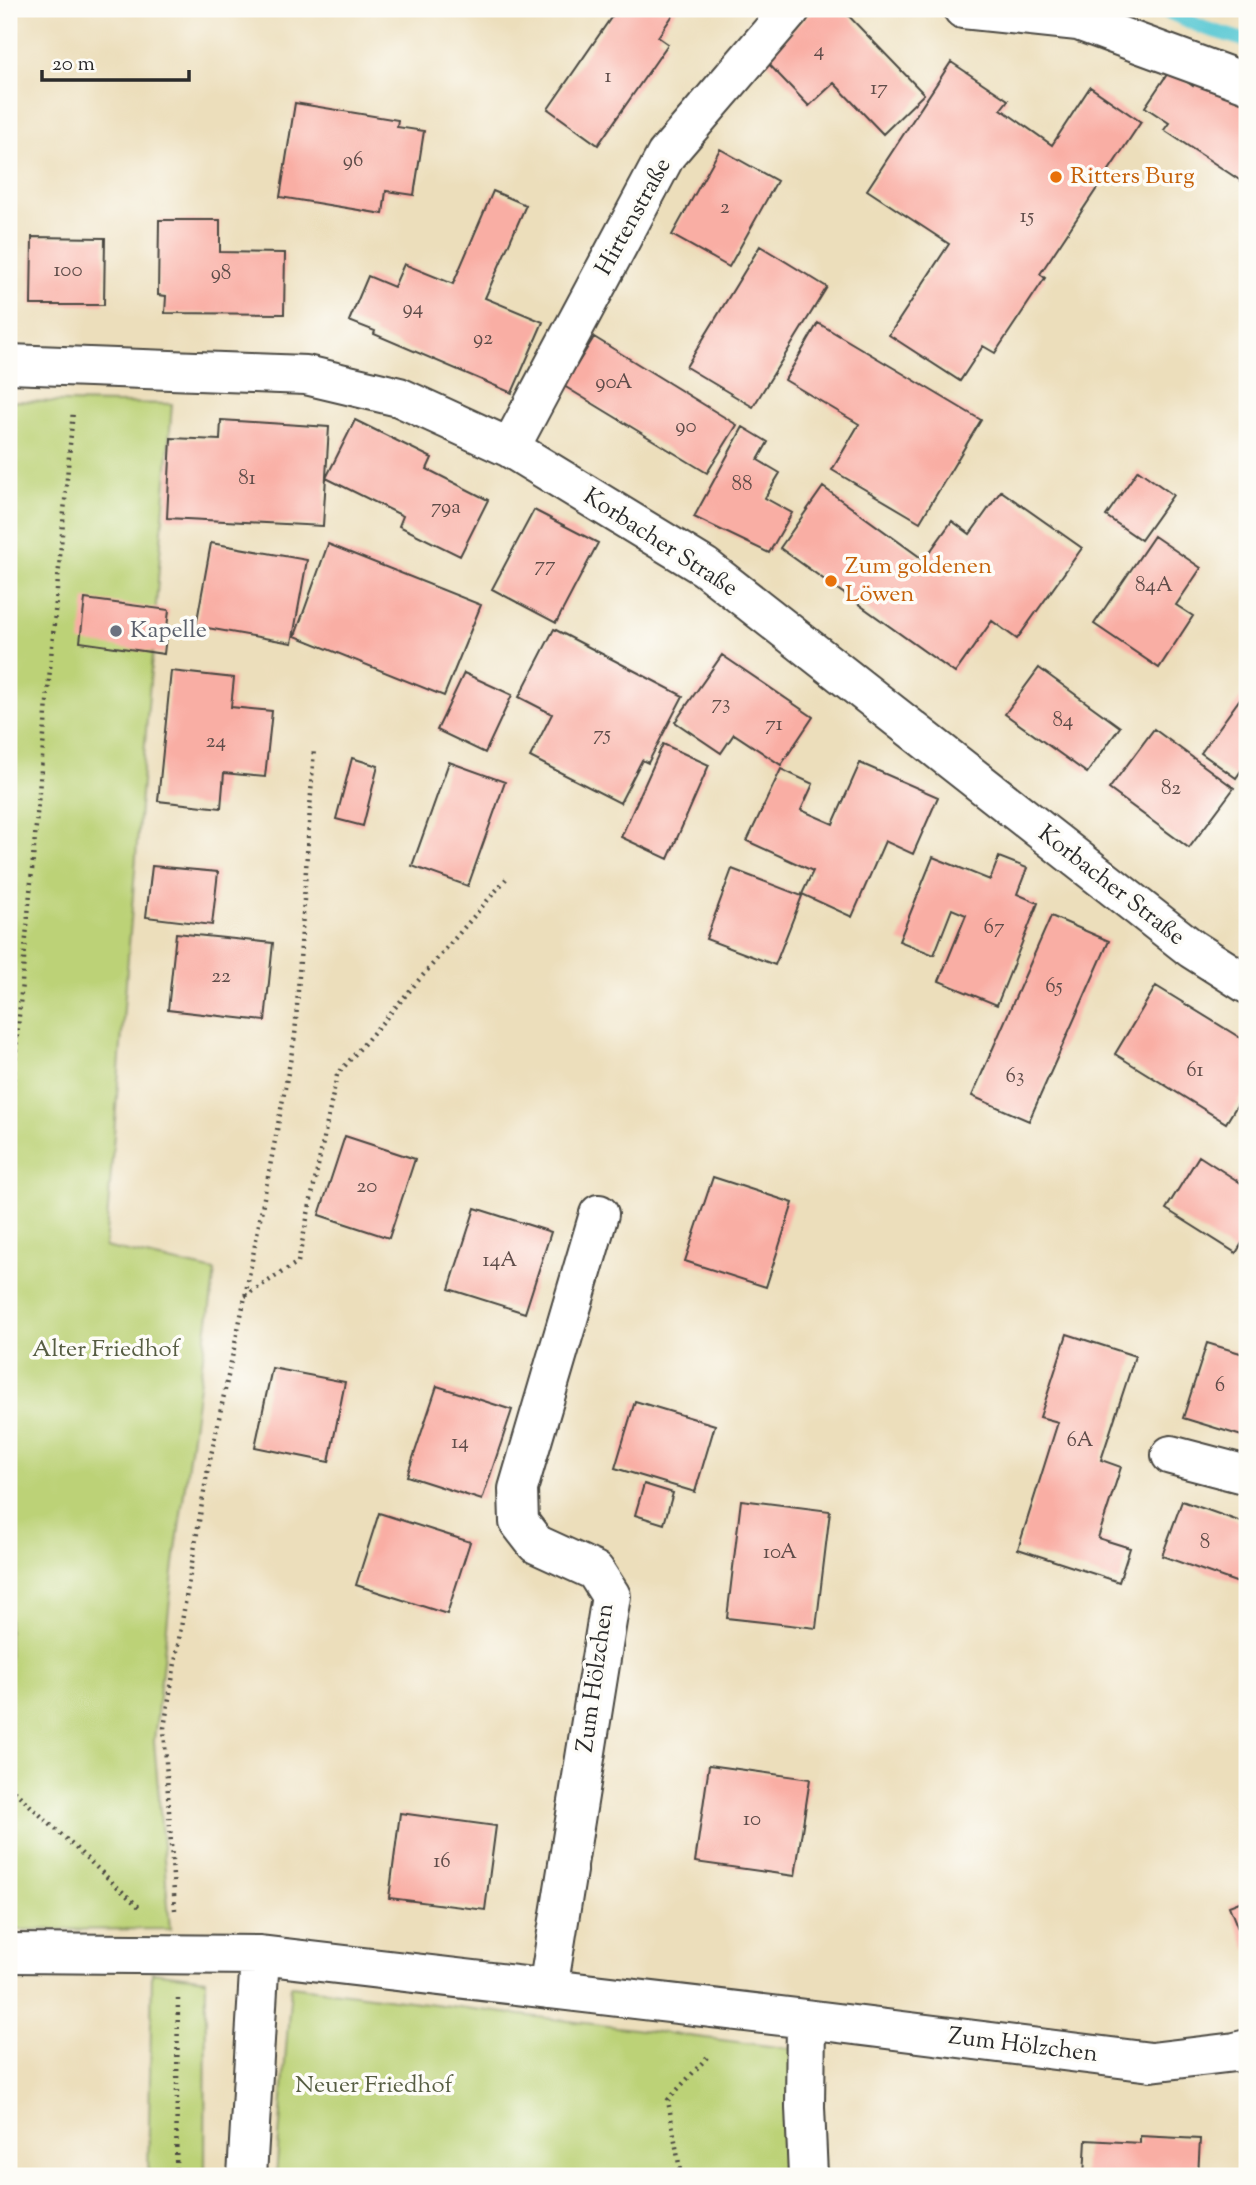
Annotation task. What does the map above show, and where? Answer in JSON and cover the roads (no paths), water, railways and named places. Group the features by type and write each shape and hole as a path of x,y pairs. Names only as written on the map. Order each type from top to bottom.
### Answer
{"street":[{"name":"Hirtenstraße","path":"510,448 666,155 792,9"},
{"path":"963,9 1078,20 1247,83"},
{"name":"Korbacher Straße","path":"9,364 306,375 399,397 510,448 705,567 1192,949 1247,984"},
{"name":"Zum Hölzchen","path":"548,1989 611,1596 595,1571 536,1544 519,1522 518,1489 599,1214"},
{"path":"1171,1455 1247,1475"},
{"name":"Zum Hölzchen","path":"9,1953 261,1955 1151,2062 1247,2049"},
{"path":"247,2176 261,1955"},
{"path":"806,2019 805,2107 808,2176"}],"waterway":[{"path":"1161,9 1204,28 1247,41"}],"place":[{"name":"Ritters Burg","path":"1056,177"},
{"name":"Zum goldenen Löwen","path":"831,581"},
{"name":"Kapelle","path":"116,631"}],"park label":[{"name":"Alter Friedhof","path":"106,1350"},
{"name":"Neuer Friedhof","path":"374,2086"}]}
